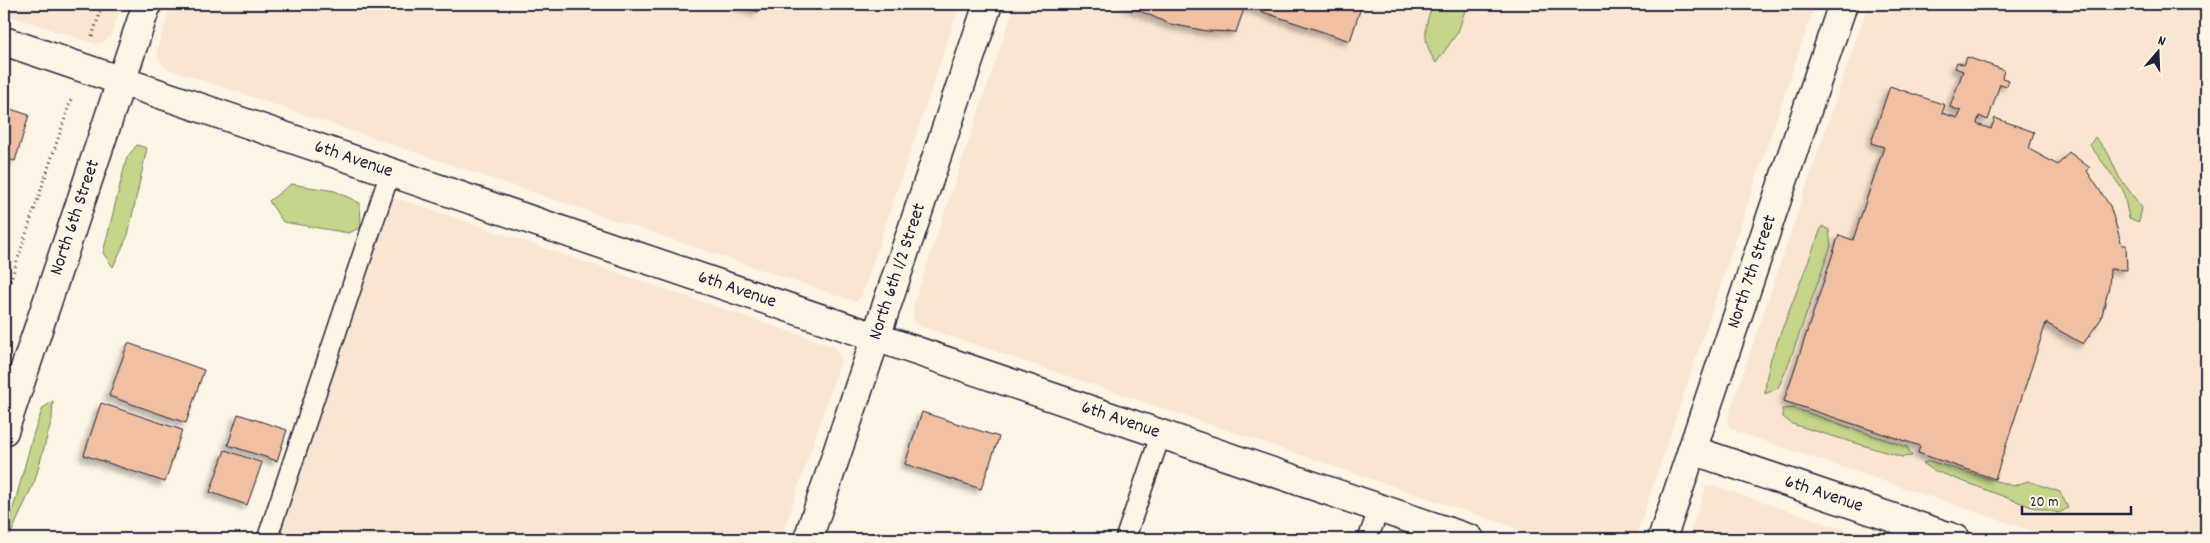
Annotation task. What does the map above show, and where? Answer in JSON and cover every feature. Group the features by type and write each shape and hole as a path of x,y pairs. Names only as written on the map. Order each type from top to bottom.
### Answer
{"street":[{"name":"North 6th Street","path":"4,431 147,4"},
{"name":"North 6th 1/2 Street","path":"808,539 988,4"},
{"name":"North 7th Street","path":"1662,539 1842,4"},
{"name":"6th Avenue","path":"4,41 1470,539"},
{"name":"6th Avenue","path":"1692,450 1956,539"}],"lane":[{"path":"267,539 390,172"},
{"path":"1125,539 1161,434"},
{"path":"1368,539 1380,508"}],"path":[{"path":"4,300 103,4"}],"shaded area":[{"path":"4,4 121,4 111,36 102,43 95,44 4,14"},
{"path":"172,4 960,4 862,295 856,302 166,68 157,57 157,49"},
{"path":"1015,4 1815,4 1635,539 1548,539 920,326 914,322 913,306"},
{"path":"1868,4 2206,4 2206,539 2056,539 1740,433 1729,427 1728,418"},
{"path":"395,199 400,199 835,347 841,360 781,539 276,539 390,203"},
{"path":"1706,486 1715,486 1872,539 1688,539"}],"green space":[{"path":"1433,4 1467,4 1458,32 1436,63 1428,48 1426,34 1426,27"},
{"path":"2095,137 2108,153 2119,177 2142,208 2139,222 2129,218 2123,190 2090,145"},
{"path":"137,145 147,148 128,235 113,267 103,253 127,157"},
{"path":"291,184 335,191 360,203 361,227 349,233 283,222 269,201"},
{"path":"1822,226 1829,230 1831,246 1787,368 1778,388 1765,394 1771,358"},
{"path":"53,401 52,419 35,480 10,536 10,520 34,432 43,408"},
{"path":"1794,408 1907,447 1912,456 1902,457 1792,424 1783,417 1782,409"},
{"path":"1930,461 2013,486 2028,481 2060,492 2068,508 2059,513 2029,506 1933,470 1923,463"}],"building":[{"path":"733,4 761,4 758,12"},
{"path":"1124,4 1362,4 1350,41 1245,6 1236,32 1207,31 1170,24"},
{"path":"1967,57 2004,70 2002,78 2009,80 2007,86 2000,84 1988,120 1979,116 1977,124 1991,129 1995,118 2034,132 2029,149 2058,165 2069,152 2090,168 2087,171 2110,206 2122,245 2126,245 2127,270 2110,269 2109,287 2101,319 2083,344 2046,323 1995,479 1918,453 1920,446 1784,401 1839,235 1853,240 1884,147 1871,143 1890,86 1945,105 1942,113 1958,118 1961,111 1950,107 1963,71 1955,68 1957,62 1964,65"},
{"path":"4,107 29,115 15,161 4,158"},
{"path":"128,343 204,370 186,423 109,396"},
{"path":"101,403 182,430 165,482 84,455"},
{"path":"922,412 999,437 981,489 905,464"},
{"path":"238,414 287,430 277,461 228,445"},
{"path":"225,450 262,463 247,505 210,492"}]}
